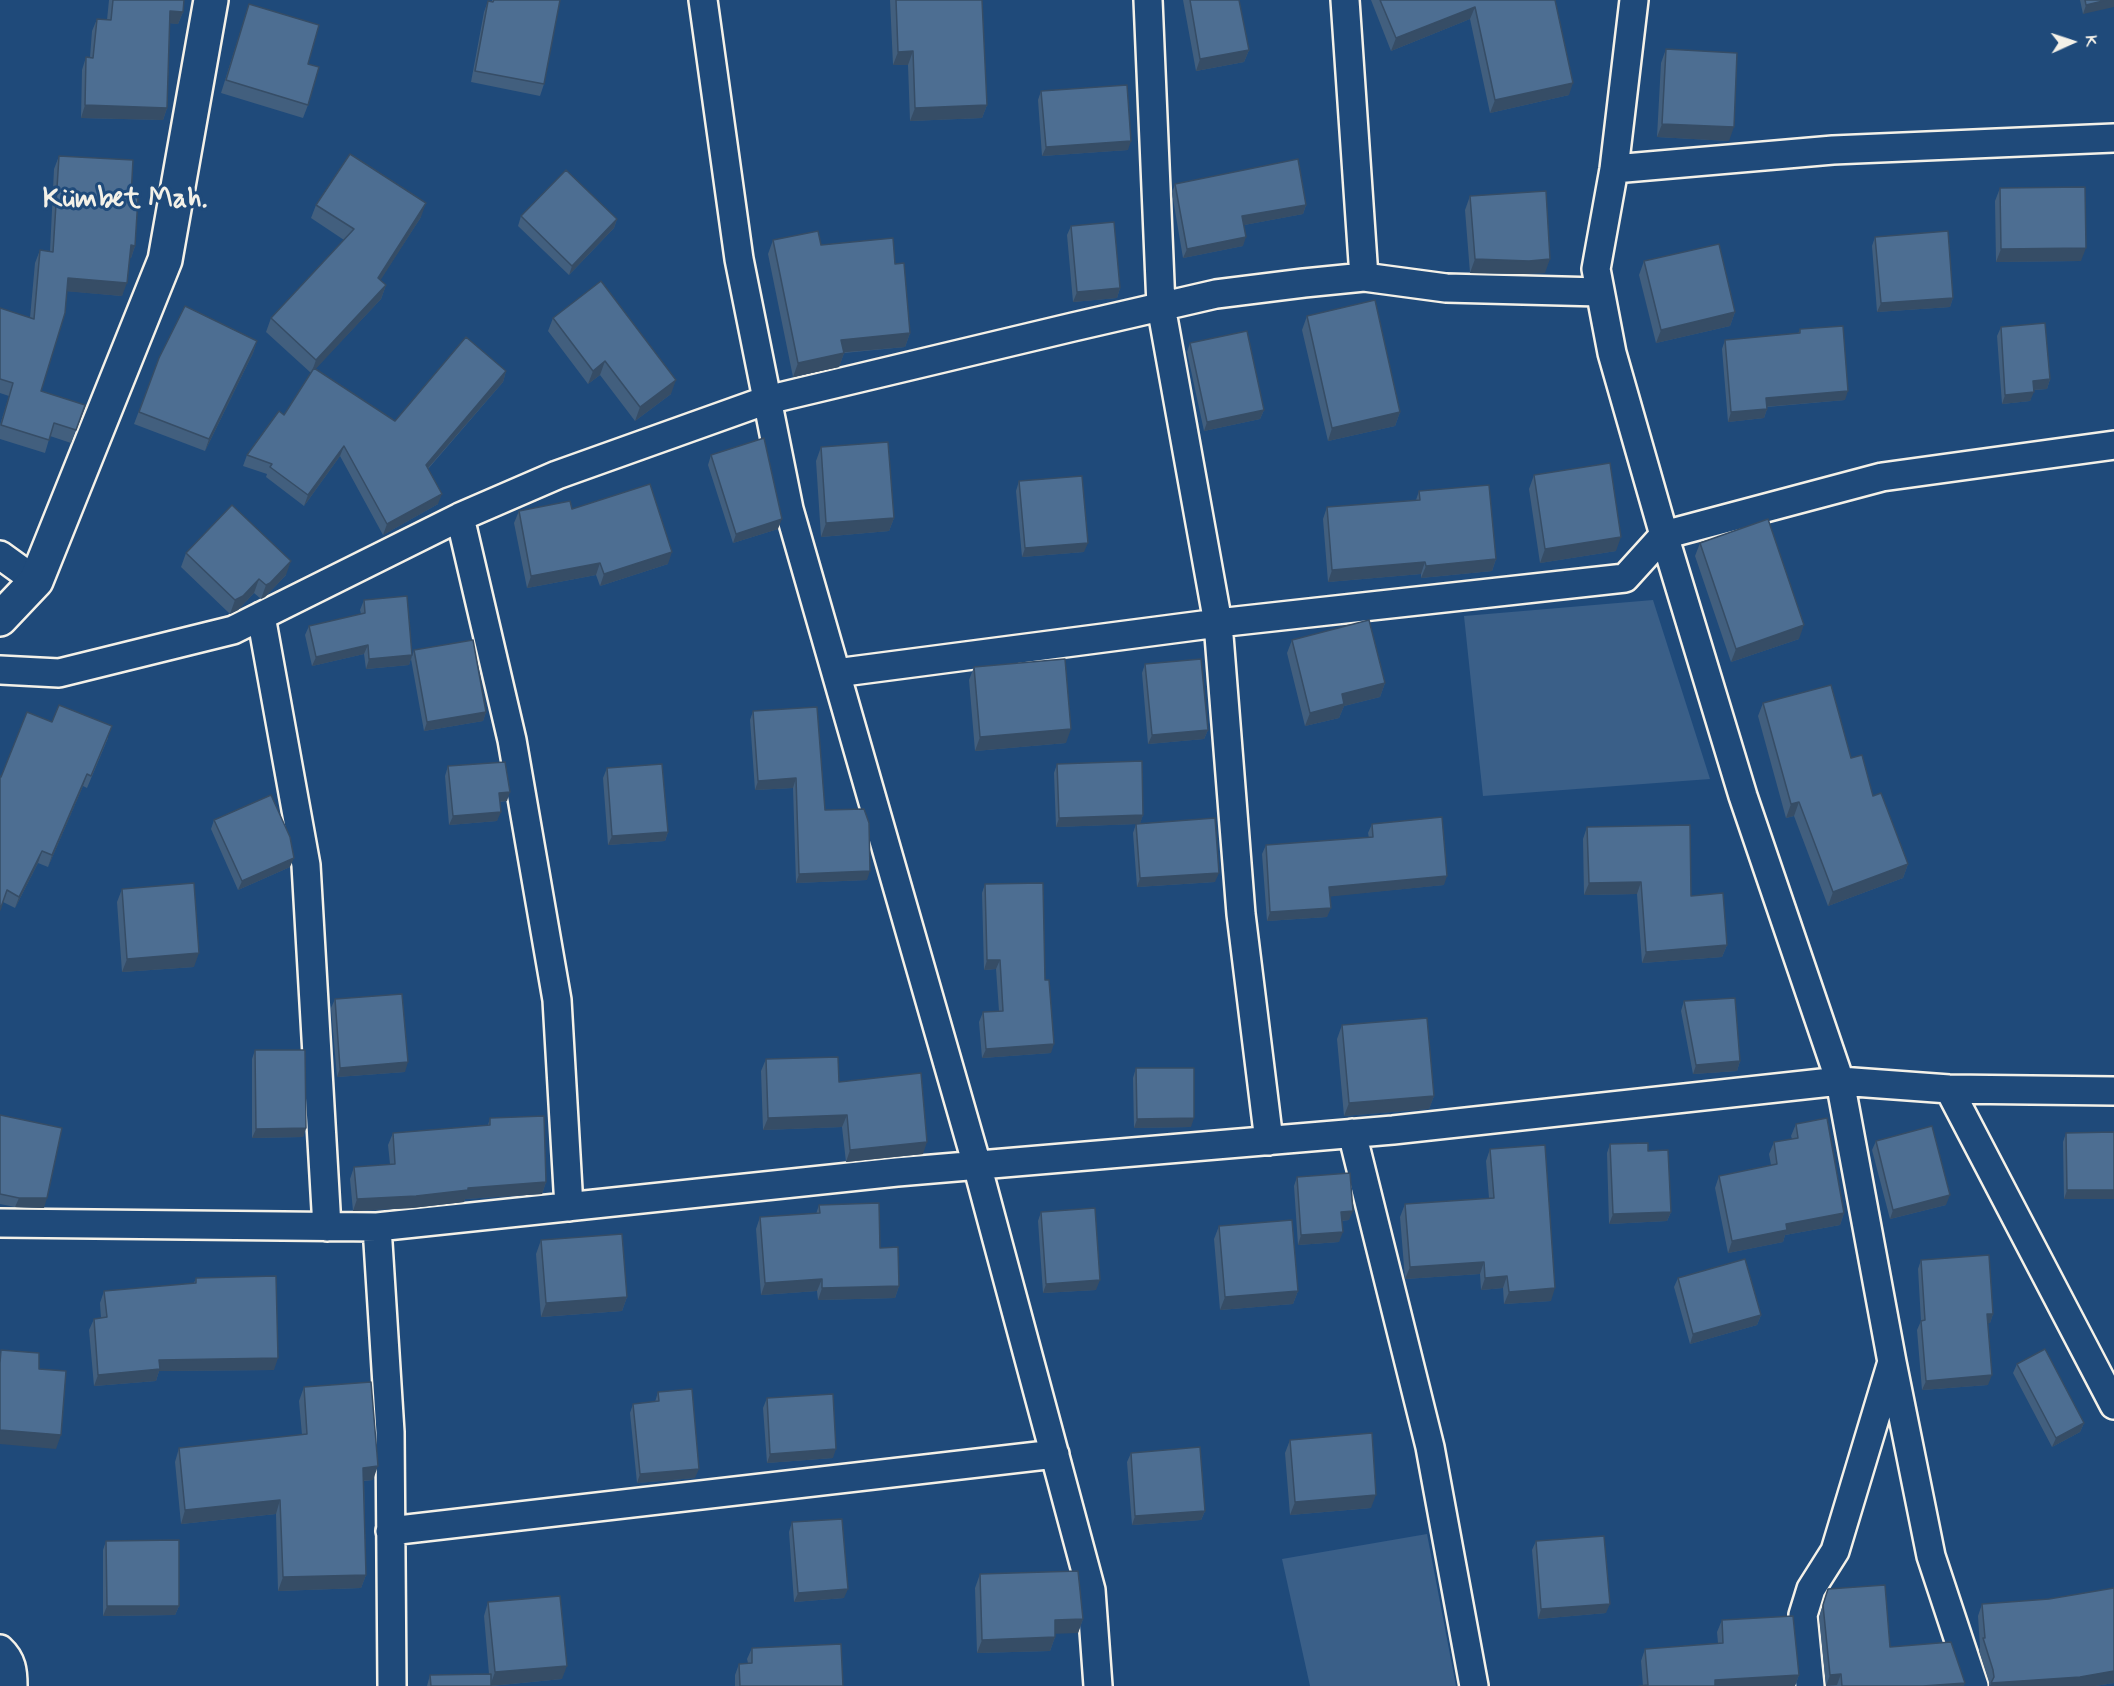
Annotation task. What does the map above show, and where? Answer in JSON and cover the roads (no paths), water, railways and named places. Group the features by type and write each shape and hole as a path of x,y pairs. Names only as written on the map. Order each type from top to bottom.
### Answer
{"street":[{"path":"0,619 36,581 165,260 212,0"},
{"path":"703,0 739,259 789,509 977,1165 1091,1590 1098,1686"},
{"path":"1148,0 1161,306 1218,623 1241,914 1269,1141"},
{"path":"1345,0 1364,277"},
{"path":"1634,0 1614,169 1596,269 1612,353 1743,796 1840,1081 1892,1362 1931,1556 1974,1686"},
{"path":"1614,169 1833,150 2114,138"},
{"path":"0,670 59,673 233,630 460,517 557,475 767,400 1161,306 1216,294 1364,277 1446,288 1600,292"},
{"path":"836,673 1218,623 1625,578 1664,535 1882,477 2114,445"},
{"path":"460,517 512,740 557,1000 569,1207"},
{"path":"0,555 36,581"},
{"path":"261,616 306,866 327,1227"},
{"path":"0,1223 377,1227 977,1165 1352,1133 1840,1081 1949,1089 2114,1091"},
{"path":"1949,1089 2114,1405"},
{"path":"1352,1133 1430,1447 1474,1686"},
{"path":"377,1227 390,1432 392,1686"},
{"path":"1810,1686 1803,1615 1811,1589 1835,1551 1892,1362"},
{"path":"390,1531 1054,1454"},
{"path":"0,1649 12,1666 13,1686"}],"district":[{"name":"Kümbet Mah.","path":"125,201"}]}
